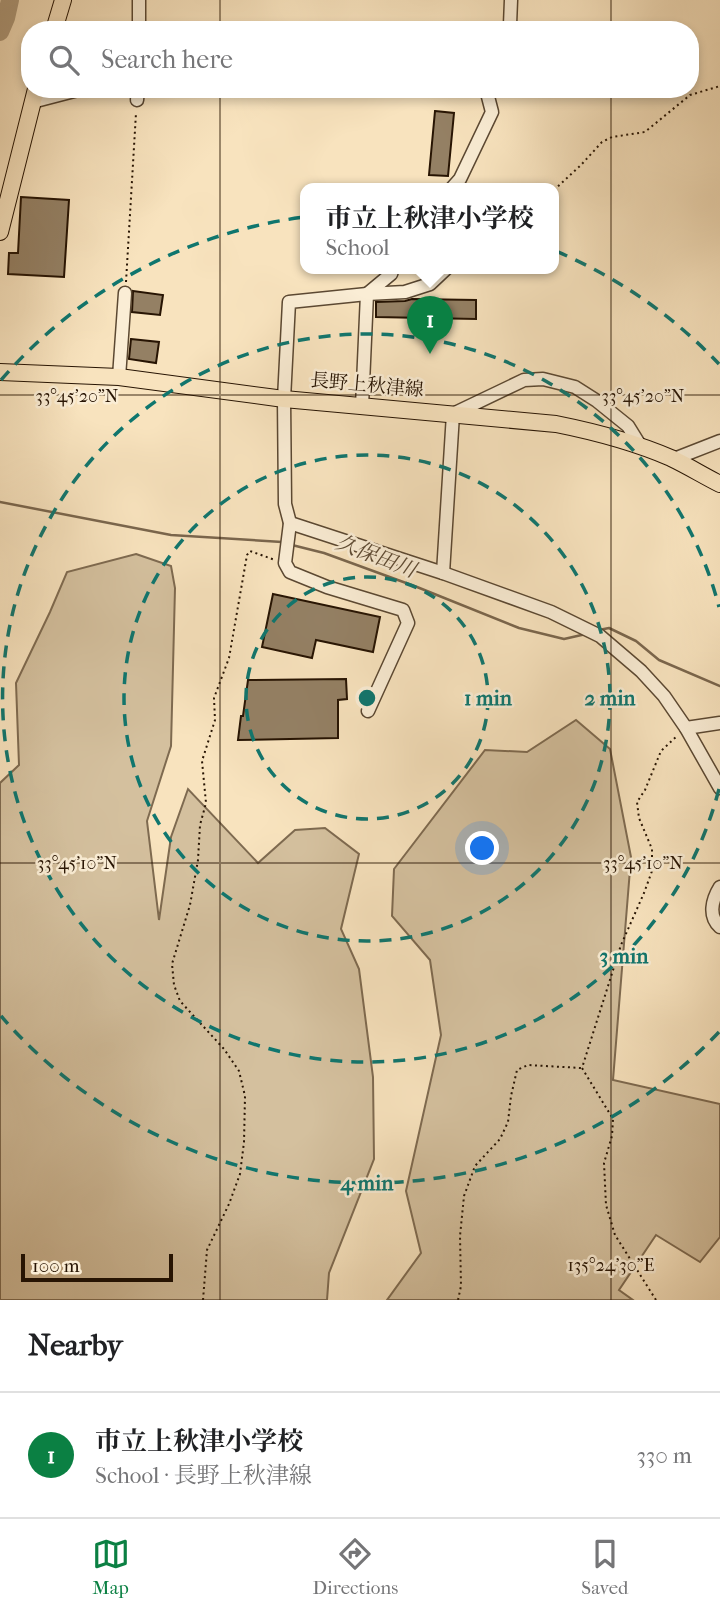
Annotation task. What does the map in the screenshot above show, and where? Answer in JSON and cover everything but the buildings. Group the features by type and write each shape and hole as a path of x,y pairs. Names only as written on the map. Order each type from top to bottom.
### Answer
{"main road":[{"path":"57,21 63,0"},
{"path":"0,232 34,98"},
{"name":"長野上秋津線","path":"0,372 119,377 284,399 556,424 599,433 674,459 720,484"}],"street":[{"path":"139,0 139,21"},
{"path":"510,21 511,0"},
{"path":"456,183 492,112 488,98"},
{"path":"362,406 367,294 391,274"},
{"path":"368,711 408,623 403,610 327,587 290,572 285,563 289,523 285,504 284,399 289,302 405,292 430,284 441,274"},
{"path":"119,377 125,293"},
{"path":"443,573 453,414 524,380 543,379 575,387 597,401 628,426 641,447"},
{"path":"674,459 720,441"},
{"path":"289,523 443,573 551,612 600,636 641,671 664,696 686,728 720,788"},
{"path":"686,728 720,723"},
{"path":"720,887 713,901 712,912 715,923 720,928"}],"path":[{"path":"699,92 720,86"},
{"path":"125,293 137,98"},
{"path":"559,186 602,142 611,137 645,132 686,98"},
{"path":"203,1300 207,1250 240,1174 245,1096 239,1070 224,1049 180,1001 174,985 172,964 190,905 198,860 200,825 206,803 202,761 215,720 214,698 229,658 247,555 250,551 285,563"},
{"path":"656,1300 615,1235 606,1205 604,1163 612,1136 613,1119 582,1068 621,945 652,871 652,849 639,818 637,802 645,790 661,751 686,728"},
{"path":"458,1300 461,1286 460,1236 464,1196 475,1166 500,1139 508,1122 517,1070 528,1065 582,1068"}],"shaded area":[{"path":"136,554 171,566 175,588 171,746 147,821 159,920 171,837 188,789 258,863 295,830 325,828 359,854 341,929 359,969 373,1077 374,1159 329,1273 327,1300 0,1300 0,783 19,765 16,683 67,572"},
{"path":"576,720 610,749 631,857 613,1080 720,1104 720,1237 700,1262 656,1235 619,1290 633,1300 387,1300 421,1253 406,1191 441,1035 430,960 392,916 394,869 485,750 527,752"}],"waterway":[{"path":"0,32 10,0"},
{"name":"久保田川","path":"0,502 171,535 282,542"},
{"name":"久保田川","path":"292,545 324,553 417,587 519,628 564,639 586,634"},
{"name":"久保田川","path":"599,630 609,628 636,641 659,660 720,686"}],"place":[{"name":"市立上秋津小学校","path":"430,354"}]}
